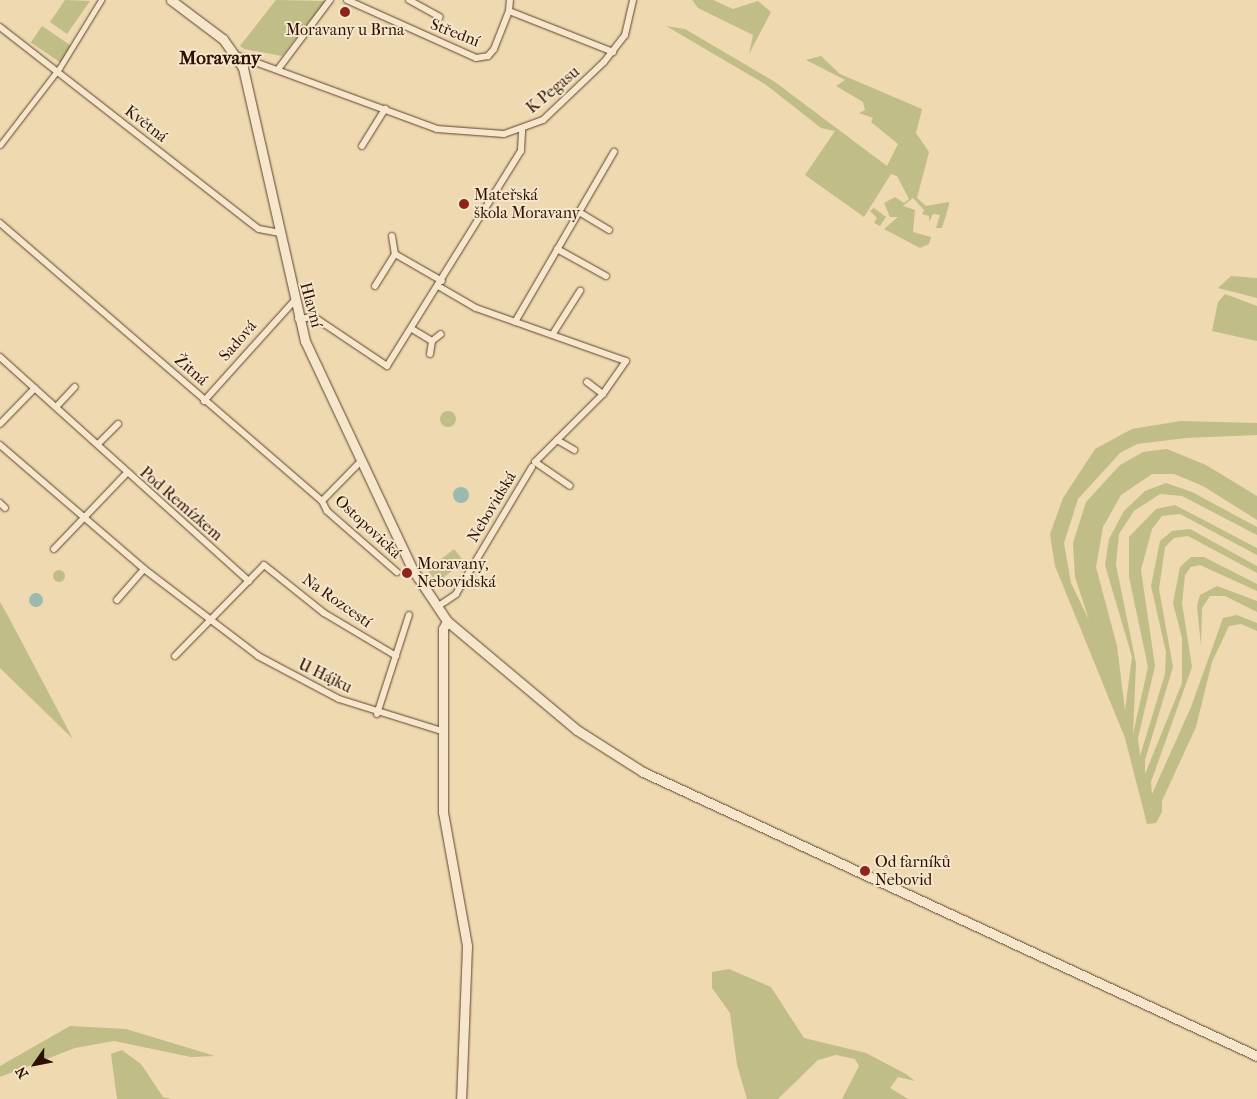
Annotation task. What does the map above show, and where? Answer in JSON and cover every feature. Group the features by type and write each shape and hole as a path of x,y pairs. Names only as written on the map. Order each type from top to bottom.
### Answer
{"street":[{"path":"0,145 56,71 101,0"},
{"name":"Hlavní","path":"171,0 218,35 236,55 248,86 298,319 360,462 413,570 447,621 578,730 643,772 1257,1056"},
{"path":"279,68 330,0"},
{"name":"Střední","path":"347,0 480,58 494,49 509,11"},
{"name":"Střední","path":"409,0 440,17"},
{"path":"510,0 509,11 612,52"},
{"name":"K Pegasu","path":"236,55 279,68 456,134 522,130 549,116 612,52 631,20 633,0"},
{"name":"Květná","path":"0,27 259,230 279,233"},
{"path":"362,146 385,108"},
{"path":"298,319 314,317 387,366 412,329 521,151 522,130"},
{"path":"515,322 614,152"},
{"path":"579,212 609,230"},
{"name":"Žitná","path":"0,223 322,502"},
{"path":"374,286 395,254 392,236"},
{"path":"558,249 606,276"},
{"path":"395,254 476,308 515,322 554,332 626,361 603,394 535,462 570,486"},
{"path":"554,332 580,291"},
{"name":"Sadová","path":"204,401 294,301"},
{"path":"412,329 432,342"},
{"path":"430,354 432,342 441,334"},
{"name":"Pod Remízkem","path":"0,356 99,443 126,474 249,581"},
{"path":"587,382 603,394"},
{"path":"57,406 76,387"},
{"path":"0,424 35,388"},
{"path":"99,443 118,424"},
{"path":"557,440 574,450"},
{"name":"U Hájku","path":"0,445 144,570 208,620 282,670 377,714 442,731"},
{"path":"322,502 360,462"},
{"name":"Nebovidská","path":"437,607 456,594 532,467"},
{"path":"54,549 126,474"},
{"name":"Ostopovická","path":"322,502 327,511 397,572"},
{"name":"Na Rozcestí","path":"249,581 264,565 324,613 396,656"},
{"path":"117,600 144,570"},
{"path":"175,656 208,620 249,581"},
{"path":"377,714 409,615"},
{"path":"447,621 443,629 443,812 467,946 461,1099"}],"shaded area":[{"path":"65,0 90,1 67,34 50,22"},
{"path":"276,0 326,1 282,56 244,49 240,46"},
{"path":"692,0 713,0 733,9 758,1 771,12 749,54 753,35 698,8"},
{"path":"42,26 72,46 61,63 31,43"},
{"path":"666,26 685,29 775,82 887,166 898,144 871,122 873,118 859,113 865,110 863,102 836,86 845,80 806,60 821,56 840,74 922,109 916,133 929,152 917,198 926,206 949,202 942,228 936,228 940,215 933,214 929,222 929,216 922,214 924,210 913,198 903,206 915,210 913,232 931,237 929,244 920,248 884,229 898,217 890,217 884,203 895,197 904,203 909,199 897,176 891,174 864,217 805,175 835,131 821,128 765,84"},
{"path":"874,208 886,217 880,226 874,223 877,218 870,211"},
{"path":"1231,276 1257,278 1257,298 1218,288"},
{"path":"1225,294 1257,306 1257,341 1212,331 1218,302"},
{"path":"448,411 454,413 456,419 454,425 448,427 442,425 440,419 442,413"},
{"path":"1181,421 1257,423 1257,435 1186,438 1137,444 1120,453 1078,499 1064,543 1071,583 1089,620 1075,577 1073,543 1086,502 1120,465 1143,452 1167,449 1206,465 1257,496 1257,520 1203,486 1174,474 1152,474 1121,495 1103,527 1096,567 1117,646 1125,710 1132,657 1105,565 1109,539 1124,511 1145,491 1166,483 1192,492 1257,527 1257,535 1182,496 1160,494 1134,511 1119,534 1116,565 1136,663 1133,734 1148,667 1129,577 1129,537 1156,509 1175,505 1257,548 1257,555 1180,514 1162,516 1152,529 1141,570 1155,666 1138,738 1140,756 1165,674 1166,652 1151,586 1160,541 1172,531 1190,529 1257,566 1257,573 1188,536 1174,538 1165,547 1159,589 1173,667 1145,760 1145,774 1182,683 1182,638 1173,603 1180,567 1191,557 1204,557 1257,584 1257,591 1200,565 1191,567 1185,575 1182,603 1192,667 1151,782 1152,794 1191,707 1223,618 1237,615 1257,623 1257,631 1241,624 1229,626 1212,662 1196,727 1162,801 1162,812 1156,823 1147,824 1125,738 1055,566 1050,534 1063,498 1095,449 1132,429"},
{"path":"454,549 464,562 437,583 427,570"},
{"path":"61,570 64,571 64,581 57,582 54,581 53,574 54,571"},
{"path":"1217,586 1257,601 1257,612 1225,596 1210,596 1202,608 1201,646 1197,606 1200,595"},
{"path":"0,602 8,616 73,739 0,668"},
{"path":"729,969 771,987 804,1038 866,1053 906,1074 915,1081 898,1077 890,1088 908,1099 842,1099 859,1066 855,1059 836,1055 818,1060 778,1099 747,1099 737,1065 730,1013 712,988 712,972"},
{"path":"70,1026 126,1029 215,1056 191,1057 114,1041 75,1048 0,1077 0,1066"},
{"path":"122,1050 141,1064 163,1097 171,1099 117,1099 111,1054"}],"water":[{"path":"458,487 464,487 469,492 467,501 458,503 453,498 453,492"},
{"path":"33,593 39,593 43,600 39,607 33,607 29,603 29,597"}],"place":[{"name":"Moravany u Brna","path":"345,12"},
{"name":"Mateřská škola Moravany","path":"464,204"},
{"name":"Moravany, Nebovidská","path":"407,573"},
{"name":"Od farníků Nebovid","path":"865,871"}],"district":[{"name":"Moravany","path":"220,59"}]}
